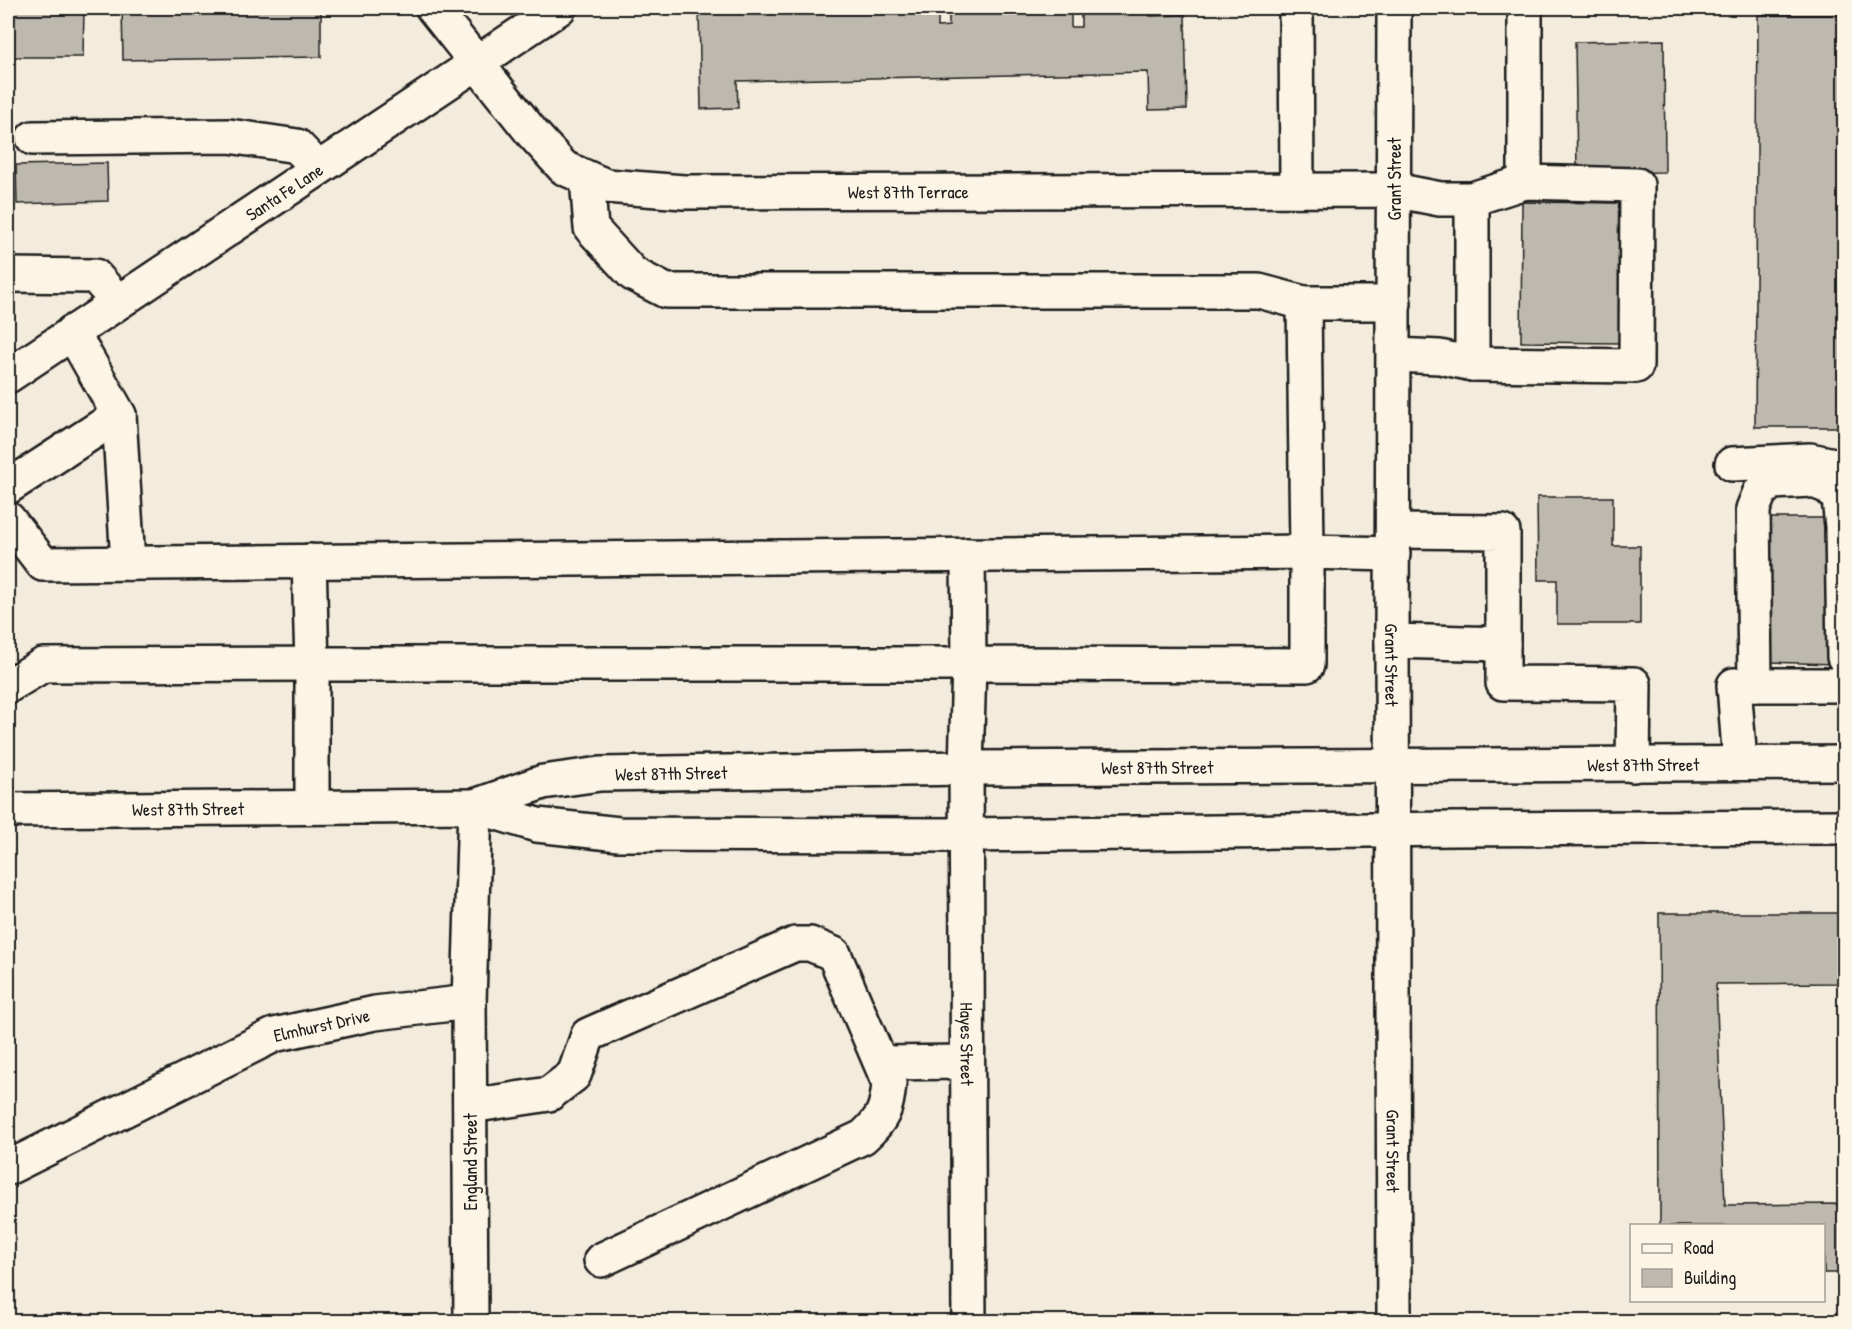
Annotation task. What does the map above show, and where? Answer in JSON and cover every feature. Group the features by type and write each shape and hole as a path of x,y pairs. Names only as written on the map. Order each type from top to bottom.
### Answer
{"street":[{"path":"433,8 476,63"},
{"name":"Santa Fe Lane","path":"8,376 559,8"},
{"path":"1296,8 1297,190"},
{"name":"Grant Street","path":"1394,8 1392,641 1395,1322"},
{"path":"1525,8 1525,182"},
{"name":"West 87th Terrace","path":"476,63 533,134 564,168 606,186 684,192 1394,190 1440,199 1472,199 1525,182 1637,185 1636,366 1472,364"},
{"path":"33,138 229,136 297,146 318,168"},
{"path":"587,178 591,228 633,274 666,291 1259,291 1304,303 1394,303"},
{"path":"1394,355 1440,357 1472,364 1472,199"},
{"path":"8,275 95,276 118,302"},
{"path":"8,686 43,666 969,664 1307,666 1304,303"},
{"path":"72,332 119,415 128,563"},
{"path":"8,487 119,415"},
{"path":"1732,464 1810,460 1845,467"},
{"path":"1755,685 1753,509 1760,492 1772,482 1811,480 1829,486 1839,499 1842,526 1845,657"},
{"path":"8,519 43,564 1307,552 1503,532 1503,683 1634,684 1633,765"},
{"name":"Hayes Street","path":"968,555 966,835 969,1322"},
{"path":"309,561 312,806"},
{"path":"1392,641 1503,644"},
{"path":"1740,764 1734,685 1833,686 1845,683"},
{"name":"West 87th Street","path":"475,806 543,782 600,774 966,768 1845,763"},
{"path":"470,1002 475,806"},
{"name":"West 87th Street","path":"8,810 475,806 537,825 619,834 966,835 1393,829 1845,827"},
{"path":"470,1106 549,1094 574,1075 588,1035 795,944 810,944 834,954 889,1083 888,1106 877,1125 863,1137 601,1260"},
{"name":"England Street","path":"470,1002 471,1322"},
{"name":"Elmhurst Drive","path":"8,1168 274,1035 375,1012 470,1002"},
{"path":"880,1063 967,1062"}],"building":[{"path":"8,8 84,8 83,57 8,57"},
{"path":"122,8 321,8 321,57 123,60"},
{"path":"938,8 938,27 949,26 949,8 1071,8 1071,27 1081,27 1081,8 1150,8 1150,16 1185,15 1187,109 1149,110 1148,72 737,81 738,108 701,109 699,11"},
{"path":"1758,15 1844,15 1844,427 1755,427"},
{"path":"1664,40 1665,172 1577,173 1575,42"},
{"path":"107,163 108,201 17,204 16,165"},
{"path":"1522,202 1625,203 1623,343 1521,342"},
{"path":"1537,497 1613,497 1613,546 1640,546 1640,624 1557,624 1557,580 1538,580"},
{"path":"1770,518 1833,518 1837,664 1766,662"},
{"path":"1659,913 1844,913 1844,983 1716,984 1725,1205 1844,1204 1844,1273 1825,1273 1825,1224 1660,1224"}]}
